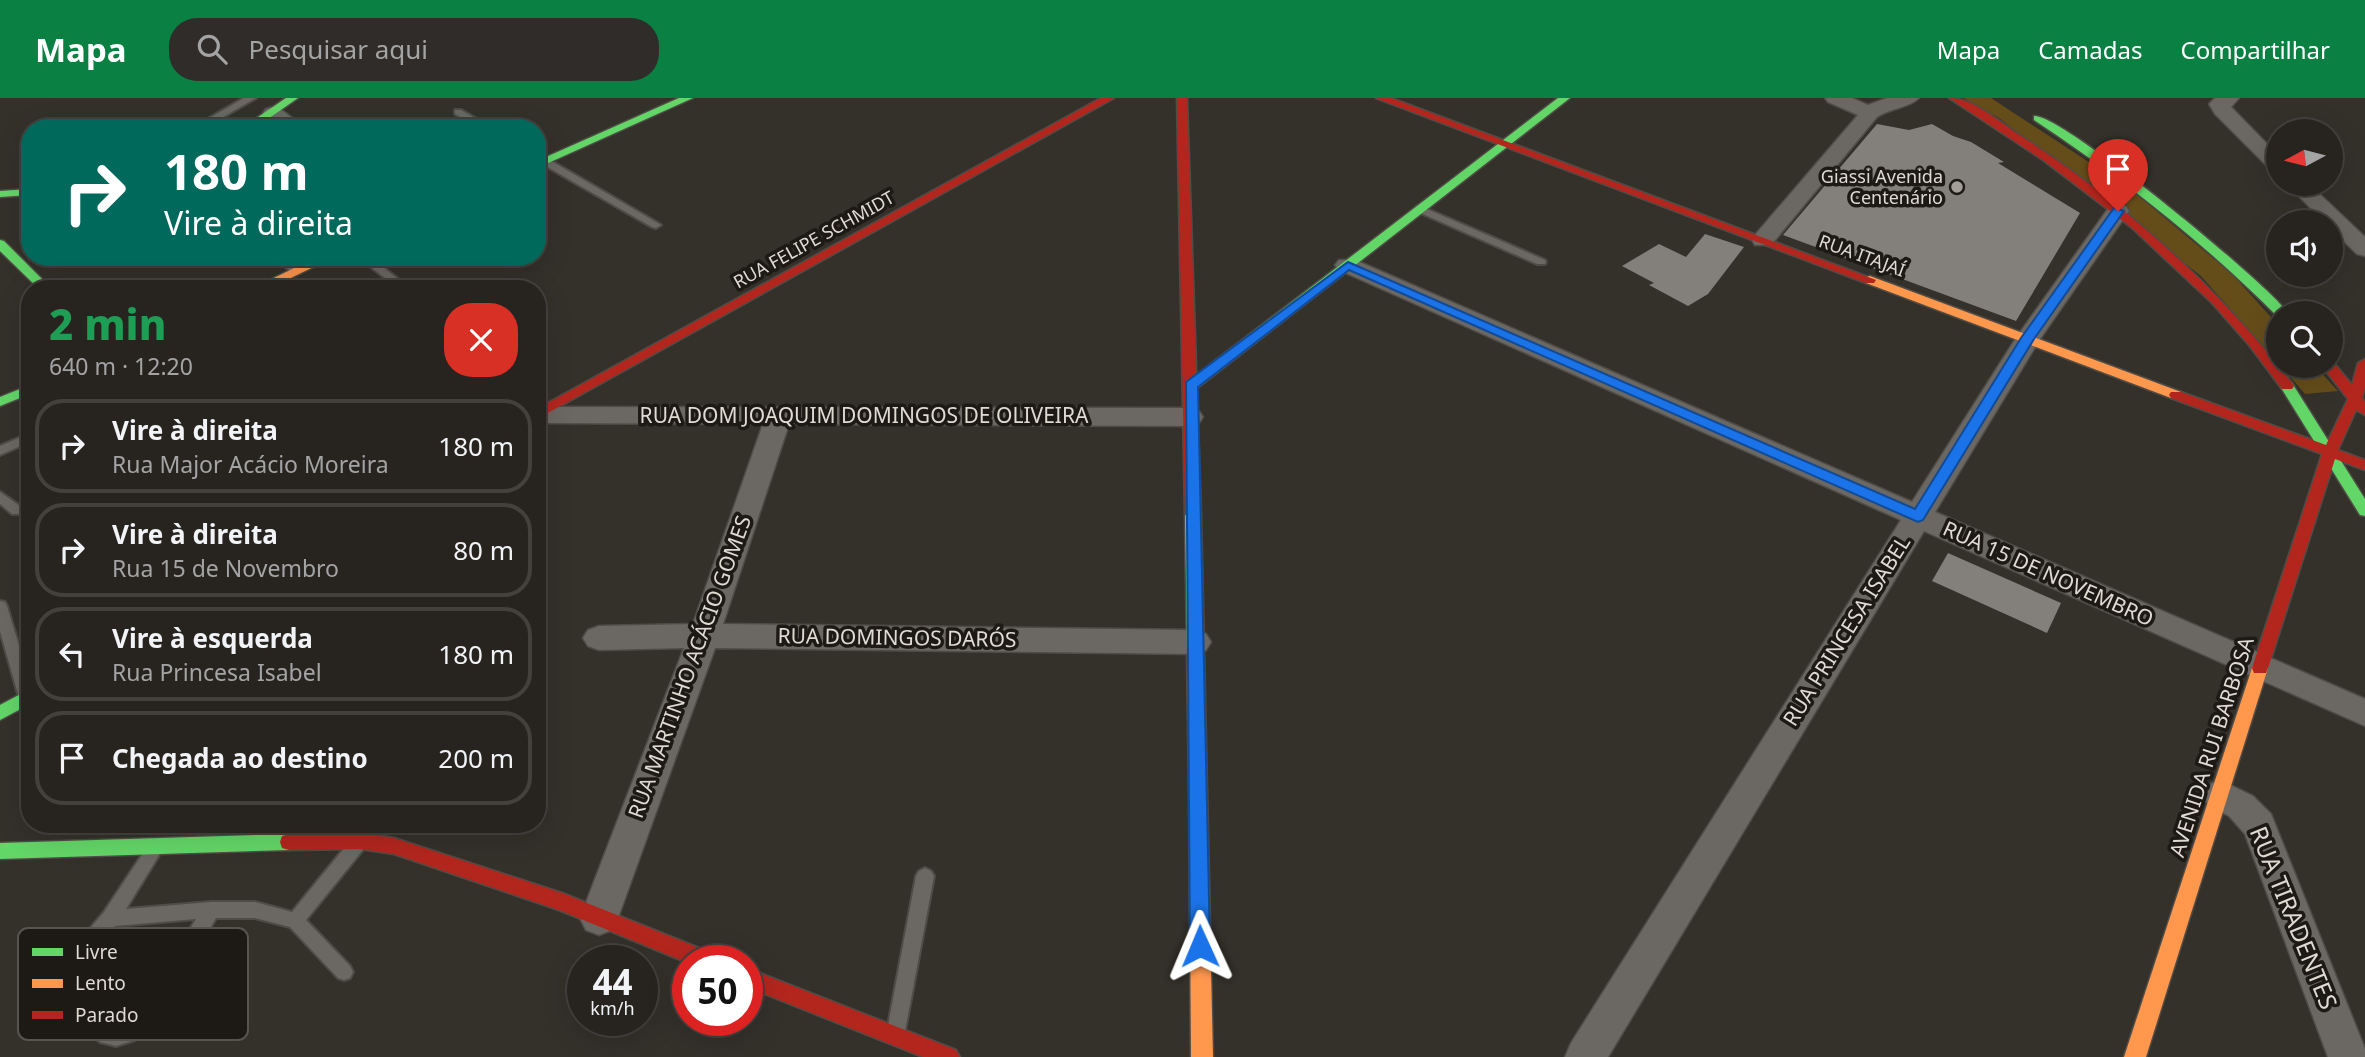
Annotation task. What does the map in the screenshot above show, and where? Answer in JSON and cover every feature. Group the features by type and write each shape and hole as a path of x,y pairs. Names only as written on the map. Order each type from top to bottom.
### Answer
{"main road":[{"path":"263,119 293,98"},
{"path":"546,158 688,98"},
{"name":"RUA FELIPE SCHMIDT","path":"546,411 1110,98"},
{"path":"1182,98 1191,386 1202,1057"},
{"name":"RUA ITAJAÍ","path":"1381,98 2365,465"},
{"path":"1191,386 1565,98"},
{"path":"1954,98 2054,160 2118,211 2181,267 2229,316 2269,363 2330,451 2365,511"},
{"path":"2019,107 2091,154 2162,206 2268,301"},
{"path":"0,194 21,193"},
{"path":"0,244 21,265"},
{"path":"22,266 37,280"},
{"path":"276,280 307,266"},
{"name":"AVENIDA RUI BARBOSA","path":"2136,1057 2330,451 2355,398 2365,363"},
{"path":"2339,378 2365,411"},
{"path":"0,402 21,393"},
{"path":"0,713 21,701"},
{"path":"0,851 360,841 394,846 562,902 672,947"},
{"path":"763,982 949,1057"}],"street":[{"path":"1835,98 1870,113"},
{"path":"1763,240 1870,113 1880,106 1909,98"},
{"path":"2224,102 2266,152"},
{"path":"273,113 282,119"},
{"path":"2310,196 2365,249"},
{"name":"RUA PRINCESA ISABEL","path":"1585,1057 2028,338 2118,211"},
{"name":"RUA 15 DE NOVEMBRO","path":"1348,265 2365,713"},
{"name":"RUA DOM JOAQUIM DOMINGOS DE OLIVEIRA","path":"546,415 1190,417"},
{"name":"RUA MARTINHO ACÁCIO GOMES","path":"599,918 704,636 779,416"},
{"name":"RUA DOMINGOS DARÓS","path":"599,638 704,636 1195,642"},
{"name":"RUA TIRADENTES","path":"2220,795 2241,806 2259,825 2348,1057"}],"lane":[{"path":"214,119 251,98"},
{"path":"458,112 470,119"},
{"path":"546,164 656,225"},
{"path":"1420,209 1541,262"},
{"path":"290,266 296,271"},
{"path":"375,266 394,280"},
{"path":"0,451 21,441"},
{"path":"0,496 17,511 21,510"},
{"path":"0,606 21,672"},
{"path":"295,921 364,833"},
{"path":"102,928 158,845"},
{"path":"896,1035 925,876"},
{"path":"110,918 211,910 255,910 295,921 344,972"},
{"path":"200,928 211,910"}],"shaded area":[{"path":"1963,98 1991,98 2130,189 2232,274 2266,312 2266,349 2201,276 1999,118"},
{"path":"2291,378 2326,378 2338,391 2305,394"}],"building":[{"path":"1877,124 1909,130 1932,124 1971,142 2004,162 1998,163 2080,213 2016,321 1783,235"},
{"path":"1705,234 1744,247 1708,294 1688,306 1649,285 1654,283 1622,266 1659,244 1686,257"},
{"path":"1948,553 2061,603 2047,633 1932,581"}],"traffic: fast":[{"path":"261,119 293,98"},
{"path":"546,161 688,98"},
{"path":"1191,386 1565,98"},
{"path":"2038,118 2165,209 2270,301"},
{"path":"0,194 21,193"},
{"path":"0,244 21,265"},
{"path":"22,266 37,280"},
{"path":"2287,386 2365,511"},
{"path":"0,402 21,393"},
{"path":"1193,515 1198,791"},
{"path":"0,713 21,701"},
{"path":"0,851 289,842"}],"traffic: slow":[{"path":"277,280 308,266"},
{"path":"1870,280 2176,395"},
{"path":"2135,1057 2260,668"},
{"path":"1198,791 1202,1057"}],"traffic: jam":[{"path":"546,410 1109,98"},
{"path":"1182,98 1193,515"},
{"path":"1381,98 1870,280"},
{"path":"1954,98 2047,158 2136,225 2216,300 2287,386"},
{"path":"2260,668 2330,451 2355,398 2365,363"},
{"path":"2339,378 2365,411"},
{"path":"2176,395 2365,465"},
{"path":"289,842 360,841 394,846 562,902 672,947"},
{"path":"763,983 949,1057"}],"place":[{"name":"Giassi Avenida Centenário","path":"1957,187"}],"route":[{"path":"1200,946 1191,386 1348,265 1918,516 2028,338 2118,211"}]}
